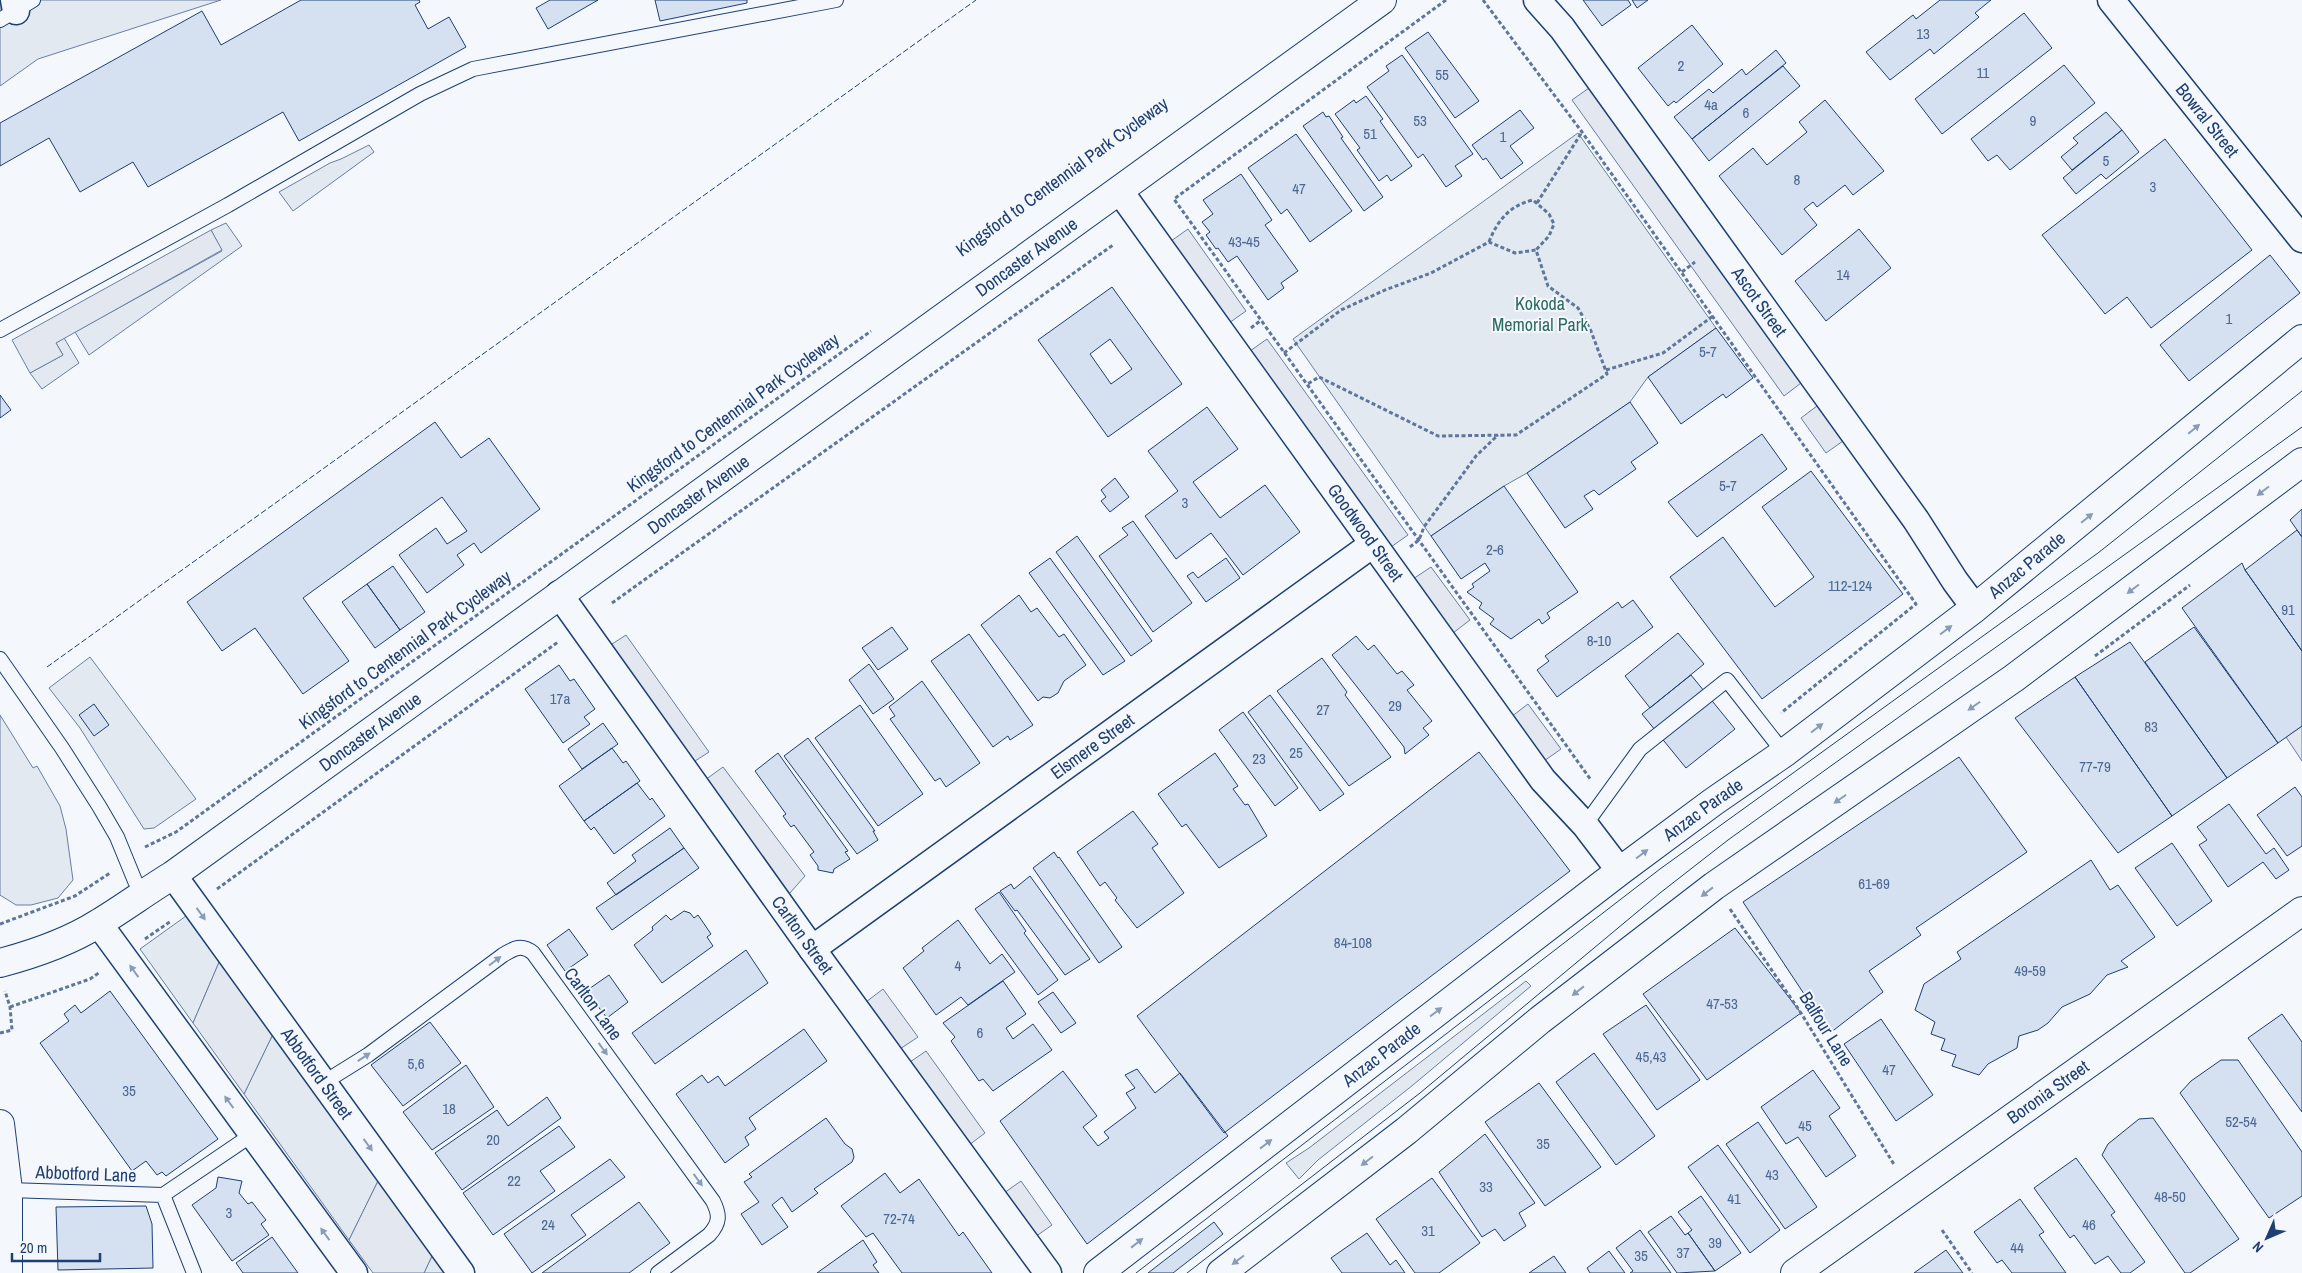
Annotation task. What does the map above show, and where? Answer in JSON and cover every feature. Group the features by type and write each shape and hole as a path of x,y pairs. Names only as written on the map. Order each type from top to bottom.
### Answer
{"main road":[{"name":"Doncaster Avenue","path":"0,963 43,950 98,924 173,875 1382,0"},
{"name":"Anzac Parade","path":"1098,1273 1620,871 1713,802 1784,753 1975,608 2302,339"},
{"path":"1221,1273 1406,1131 1540,1020 1714,886 2014,678 2302,462"},
{"name":"Boronia Street","path":"1795,1273 2302,911"},
{"path":"0,1124 8,1190 8,1273"}],"street":[{"name":"Ascot Street","path":"1538,0 1568,35 1900,498 1975,608"},
{"name":"Bowral Street","path":"2111,0 2302,239"},
{"name":"Goodwood Street","path":"1119,190 1543,780 1585,825 1620,871"},
{"name":"Elsmere Street","path":"812,949 1381,554"},
{"name":"Carlton Street","path":"559,594 812,949 1048,1273"},
{"name":"Abbotford Street","path":"173,875 460,1273"},
{"path":"98,924 354,1273"}],"lane":[{"path":"0,330 228,205 420,94 473,69 836,0"},
{"path":"0,659 62,748 99,806 117,837 135,881 143,894"},
{"path":"1585,825 1640,749 1727,680 1784,753"},
{"name":"Carlton Lane","path":"323,1083 368,1055 503,955 519,947 526,948 533,953 713,1201 717,1210 719,1219 716,1228 658,1273"},
{"path":"194,1273 163,1195 253,1134"},
{"name":"Abbotford Lane","path":"8,1190 163,1195"}],"path":[{"path":"1446,0 1174,199 1605,798"},
{"path":"1484,0 1582,132 1916,604 1763,727"},
{"path":"1538,203 1582,132"},
{"path":"1284,353 1340,310 1385,290 1431,273 1489,242 1495,226 1507,213 1521,203 1533,200 1538,203 1549,214 1554,224 1549,236 1536,250 1515,253 1489,242"},
{"path":"612,603 1113,245"},
{"path":"1306,385 1319,376 1438,436 1516,435 1607,374 1592,331 1578,308 1548,286 1536,250"},
{"path":"1606,370 1662,353 1713,316"},
{"name":"Kingsford to Centennial Park Cycleway","path":"149,845 176,832 872,331"},
{"path":"1381,554 1419,540 1424,527 1476,456 1498,435"},
{"path":"2089,661 2192,584"},
{"path":"0,1033 12,1030 10,1007 90,979 561,640"},
{"path":"0,924 75,896"},
{"name":"Balfour Lane","path":"1728,906 1801,1013 1898,1170"},
{"path":"1942,1230 1972,1273"}],"green space":[{"path":"0,0 221,0 38,59 0,86"},
{"name":"Kokoda Memorial Park","path":"1578,133 1716,328 1648,377 1630,402 1431,536 1293,339"},
{"path":"369,145 374,152 293,211 279,192 330,163"},
{"path":"226,223 242,246 89,355 75,332 222,251 211,230"},
{"path":"64,338 79,363 42,389 30,373 63,355 56,343"},
{"path":"90,657 196,799 154,828 144,829 80,728 49,688"},
{"path":"0,715 33,768 37,766 60,806 66,829 73,880 58,898 31,905 16,905 0,895"},
{"path":"186,916 220,960 193,1023 140,949"},
{"path":"1526,981 1531,986 1413,1085 1318,1160 1299,1179 1286,1163 1309,1148"},
{"path":"273,1034 378,1181 349,1240 244,1094"},
{"path":"432,1256 444,1273 424,1273"}],"shaded area":[{"path":"1589,88 1801,383 1784,396 1572,100"},
{"path":"1188,229 1246,311 1229,323 1171,241"},
{"path":"211,230 222,250 56,343 63,355 30,373 12,340"},
{"path":"1267,339 1408,535 1391,547 1250,351"},
{"path":"1817,406 1843,441 1826,453 1801,418"},
{"path":"1431,567 1470,620 1453,633 1413,579"},
{"path":"626,635 709,752 692,763 609,646"},
{"path":"1528,704 1561,749 1544,761 1511,717"},
{"path":"2302,726 2302,761 2286,737"},
{"path":"723,767 805,876 789,894 705,780"},
{"path":"220,960 273,1034 244,1094 193,1023"},
{"path":"883,989 918,1037 900,1049 866,1002"},
{"path":"926,1051 985,1133 969,1145 910,1062"},
{"path":"378,1181 432,1256 424,1273 373,1273 349,1240"},
{"path":"1021,1181 1052,1225 1035,1237 1004,1193"}],"building":[{"path":"301,0 419,0 420,2 415,5 428,29 449,17 466,47 299,141 283,112 148,187 133,162 80,192 49,138 0,166 0,123 202,11 221,45"},
{"path":"550,0 598,0 548,29 536,8"},
{"path":"655,0 747,0 747,3 660,21"},
{"path":"1583,0 1628,0 1631,5 1602,26"},
{"path":"1632,0 1648,0 1637,8"},
{"path":"1940,0 1991,0 1975,13 1979,17 1934,54 1930,49 1890,80 1866,52 1913,15 1916,19"},
{"path":"2024,13 2052,48 1942,134 1915,99"},
{"path":"1692,25 1723,64 1676,103 1674,101 1668,106 1638,68"},
{"path":"1428,32 1479,101 1455,118 1405,48"},
{"path":"1776,50 1786,63 1692,139 1674,117 1709,89 1713,93 1742,69 1746,75"},
{"path":"1402,55 1473,154 1455,166 1462,176 1446,187 1423,154 1418,158 1367,87 1389,71 1386,66"},
{"path":"2064,65 2095,103 2010,170 1997,155 1988,161 1971,139"},
{"path":"1783,66 1800,86 1709,161 1692,139"},
{"path":"1366,96 1383,119 1380,121 1412,166 1391,181 1387,175 1379,181 1357,150 1360,148 1335,114 1354,100 1356,103"},
{"path":"1825,100 1884,171 1853,195 1845,185 1817,207 1813,202 1804,209 1817,225 1782,255 1719,176 1753,148 1767,165 1807,132 1799,122"},
{"path":"1520,110 1534,128 1510,146 1523,163 1501,179 1486,158 1483,160 1472,145"},
{"path":"1323,112 1326,117 1329,116 1343,137 1341,138 1383,197 1364,211 1303,126"},
{"path":"2106,112 2122,130 2072,170 2061,157 2078,143 2073,138"},
{"path":"2122,130 2139,152 2106,179 2101,174 2076,194 2063,178"},
{"path":"1296,134 1352,211 1310,242 1287,209 1281,214 1248,168"},
{"path":"2165,139 2252,250 2151,328 2127,297 2105,314 2042,235"},
{"path":"1241,174 1272,220 1265,225 1298,271 1281,283 1284,288 1268,300 1237,256 1228,262 1218,248 1216,249 1206,235 1210,232 1202,222 1213,214 1203,200"},
{"path":"1859,229 1891,268 1826,321 1795,281"},
{"path":"2270,255 2300,293 2189,381 2160,345"},
{"path":"1112,287 1182,384 1108,437 1038,340","holes":["1110,339 1132,369 1111,384 1090,354"]},
{"path":"1716,328 1753,378 1726,398 1723,394 1681,424 1648,377"},
{"path":"0,395 11,410 0,418"},
{"path":"1630,402 1658,443 1631,462 1636,469 1599,495 1594,490 1584,496 1593,509 1565,528 1527,473"},
{"path":"1207,407 1238,449 1193,482 1220,518 1265,485 1300,532 1243,575 1211,533 1176,559 1145,516 1178,491 1148,451"},
{"path":"435,422 461,458 489,438 540,509 481,553 474,543 457,555 464,565 427,593 399,555 436,528 447,544 467,531 442,497 303,598 349,661 303,694 255,628 222,651 187,602"},
{"path":"1762,434 1787,469 1697,537 1668,502"},
{"path":"1811,471 1903,594 1762,699 1670,577 1723,537 1775,607 1814,577 1762,507"},
{"path":"1115,478 1129,497 1110,512 1101,501 1106,497 1101,490"},
{"path":"1504,486 1578,592 1547,613 1550,618 1542,624 1539,619 1511,639 1490,624 1494,619 1479,608 1482,603 1467,592 1474,587 1472,584 1490,571 1485,563 1461,579 1431,536"},
{"path":"2302,509 2302,537 2290,520"},
{"path":"1133,521 1192,603 1153,632 1099,556 1128,535 1122,528"},
{"path":"2297,530 2302,537 2302,651 2245,570"},
{"path":"1077,536 1152,641 1131,656 1056,552"},
{"path":"1050,558 1125,661 1103,675 1029,573"},
{"path":"1226,558 1240,578 1206,602 1187,576 1193,572 1198,578"},
{"path":"2242,563 2302,651 2302,726 2278,743 2182,608"},
{"path":"393,566 425,612 400,630 367,584"},
{"path":"367,584 400,630 375,648 342,602"},
{"path":"1019,595 1031,612 1037,608 1059,637 1064,634 1086,665 1064,681 1058,693 1050,698 1043,697 1038,701 981,625"},
{"path":"1633,600 1653,627 1557,697 1537,670 1549,661 1545,656 1618,602 1622,608"},
{"path":"892,627 908,649 878,670 862,648"},
{"path":"2194,627 2278,743 2227,778 2145,662"},
{"path":"1678,633 1704,664 1650,708 1625,676"},
{"path":"969,634 1033,725 1010,740 1008,736 993,747 931,661"},
{"path":"1356,636 1368,650 1374,645 1397,674 1402,671 1414,685 1407,690 1432,721 1423,728 1429,735 1405,754 1404,747 1332,655"},
{"path":"2130,642 2227,778 2172,816 2075,677"},
{"path":"1322,658 1347,692 1345,695 1391,757 1349,786 1277,691"},
{"path":"869,664 894,699 873,714 849,680"},
{"path":"559,665 570,681 574,679 595,709 584,717 590,724 563,743 525,689"},
{"path":"1691,675 1735,729 1686,768 1642,714"},
{"path":"2075,677 2172,816 2118,853 2015,718"},
{"path":"922,681 980,763 946,787 940,778 935,781 890,719 895,716 889,707"},
{"path":"1270,695 1344,794 1320,811 1248,712"},
{"path":"94,704 109,725 94,736 79,715"},
{"path":"860,705 923,794 878,826 815,738"},
{"path":"1243,712 1298,788 1275,806 1219,730"},
{"path":"603,723 618,744 582,769 568,749"},
{"path":"808,738 875,831 873,831 878,840 857,854 784,756"},
{"path":"612,748 623,763 626,761 640,781 584,821 559,786"},
{"path":"1479,752 1570,871 1224,1133 1137,1016"},
{"path":"778,753 848,851 845,852 850,859 834,869 833,873 818,870 818,866 810,855 814,852 794,825 791,827 783,816 786,814 755,771"},
{"path":"1215,753 1238,786 1233,789 1245,805 1248,804 1267,836 1219,868 1186,824 1182,827 1158,794"},
{"path":"1959,757 2027,852 1916,928 1921,935 1869,971 1883,992 1830,1033 1743,902"},
{"path":"637,783 650,800 652,798 665,816 614,854 594,827 591,830 584,821"},
{"path":"2295,787 2302,797 2302,846 2287,856 2257,815"},
{"path":"2229,804 2266,854 2274,848 2289,870 2276,879 2263,862 2228,887 2199,845 2207,840 2197,827"},
{"path":"1133,811 1158,844 1152,848 1184,893 1137,928 1115,900 1117,898 1105,882 1100,886 1077,852"},
{"path":"670,828 684,848 616,895 607,883 636,861 632,855"},
{"path":"2172,843 2212,901 2177,926 2135,868"},
{"path":"684,848 699,868 612,930 596,908"},
{"path":"1054,852 1122,947 1099,963 1033,868"},
{"path":"2091,860 2110,890 2118,885 2155,937 2121,961 2128,967 2107,975 2090,994 2062,1007 2048,1023 2038,1030 2019,1036 2017,1048 1988,1064 1979,1075 1952,1066 1956,1055 1941,1050 1945,1039 1931,1034 1935,1022 1915,1010 1924,984 1961,959 1957,952"},
{"path":"1030,876 1090,959 1065,975 1017,910 1015,911 1000,891 1011,884 1014,889"},
{"path":"999,892 1026,931 1024,933 1058,980 1038,995 975,909"},
{"path":"684,911 690,913 694,918 698,915 711,934 707,937 713,946 662,983 634,945 653,930 652,927 666,915 671,920"},
{"path":"958,920 990,964 1002,954 1015,972 968,1005 961,997 936,1015 903,968 924,951 922,948"},
{"path":"1735,928 1801,1013 1707,1080 1643,994"},
{"path":"569,929 588,955 565,971 547,945"},
{"path":"746,950 768,983 655,1064 632,1033"},
{"path":"609,975 628,1002 607,1018 586,991"},
{"path":"1003,981 1026,1014 1006,1028 1013,1039 1033,1024 1052,1050 993,1091 983,1079 979,1081 951,1041 955,1037 943,1023"},
{"path":"110,991 218,1139 166,1176 162,1172 157,1175 146,1161 132,1171 40,1043 69,1021 64,1014 75,1005 81,1013"},
{"path":"1053,992 1076,1023 1061,1033 1038,1002"},
{"path":"1646,1005 1700,1080 1657,1110 1603,1034"},
{"path":"2282,1014 2302,1042 2302,1112 2248,1038"},
{"path":"1881,1019 1933,1095 1896,1121 1844,1044"},
{"path":"430,1022 461,1063 403,1106 371,1065"},
{"path":"804,1029 827,1061 749,1118 756,1129 745,1137 749,1145 725,1163 676,1094 702,1075 708,1083 718,1076 725,1086"},
{"path":"1594,1053 1655,1136 1616,1165 1556,1082"},
{"path":"2221,1060 2238,1060 2302,1152 2302,1196 2269,1218 2180,1093 2191,1081"},
{"path":"466,1065 494,1107 432,1150 403,1112"},
{"path":"1137,1069 1155,1093 1180,1073 1228,1136 1087,1244 1000,1121 1063,1071 1097,1116 1083,1127 1098,1146 1109,1138 1104,1132 1136,1108 1126,1093 1135,1088 1125,1075"},
{"path":"1813,1070 1840,1108 1829,1116 1856,1156 1826,1177 1798,1137 1786,1144 1761,1107"},
{"path":"1539,1083 1601,1167 1545,1206 1485,1122"},
{"path":"547,1097 561,1118 462,1190 435,1153 497,1110 508,1126"},
{"path":"826,1118 845,1144 852,1149 854,1157 852,1162 814,1189 818,1193 792,1212 782,1197 772,1205 788,1227 762,1245 741,1214 759,1202 744,1182 752,1177 749,1174"},
{"path":"2153,1118 2239,1239 2190,1273 2185,1273 2102,1155 2108,1144 2139,1119"},
{"path":"1758,1122 1817,1207 1785,1229 1726,1144"},
{"path":"559,1126 575,1147 540,1171 555,1191 493,1235 463,1193"},
{"path":"1485,1134 1535,1203 1519,1213 1526,1226 1504,1241 1495,1229 1482,1237 1439,1172"},
{"path":"1718,1145 1780,1230 1750,1253 1688,1167"},
{"path":"2076,1158 2115,1212 2111,1215 2145,1262 2130,1273 2121,1273 2108,1256 2095,1264 2074,1235 2070,1238 2034,1188"},
{"path":"610,1159 625,1177 571,1215 586,1235 532,1273 504,1234"},
{"path":"885,1173 900,1193 919,1179 959,1236 963,1232 992,1273 902,1273 873,1233 866,1237 841,1206"},
{"path":"218,1177 242,1181 239,1193 248,1204 252,1202 266,1220 261,1224 269,1235 232,1261 192,1205 216,1188"},
{"path":"1432,1178 1480,1243 1439,1273 1415,1273 1376,1219"},
{"path":"1701,1196 1741,1253 1715,1271 1688,1233 1692,1230 1678,1212"},
{"path":"2020,1199 2044,1232 2039,1235 2066,1273 2012,1273 2002,1260 1997,1263 1974,1232"},
{"path":"639,1202 670,1243 629,1273 542,1273"},
{"path":"146,1206 152,1224 153,1268 58,1270 56,1207"},
{"path":"1671,1216 1685,1235 1688,1233 1715,1271 1677,1273 1648,1232"},
{"path":"1214,1222 1223,1234 1173,1273 1148,1273"},
{"path":"1640,1230 1671,1273 1630,1273 1633,1271 1616,1248"},
{"path":"1367,1233 1390,1265 1396,1260 1405,1273 1342,1273 1331,1258"},
{"path":"272,1237 298,1273 243,1273 236,1263"},
{"path":"863,1240 877,1262 873,1265 879,1273 817,1273"},
{"path":"1946,1250 1963,1273 1914,1273"},
{"path":"1609,1251 1625,1273 1590,1273 1587,1268"},
{"path":"1554,1256 1566,1273 1529,1273"}],"tram line":[{"path":"1136,1273 1660,869 2098,553 2302,391"},
{"path":"1187,1273 1420,1093 1660,893 1728,840 2302,427"}],"fence":[{"path":"47,667 976,0"}]}
